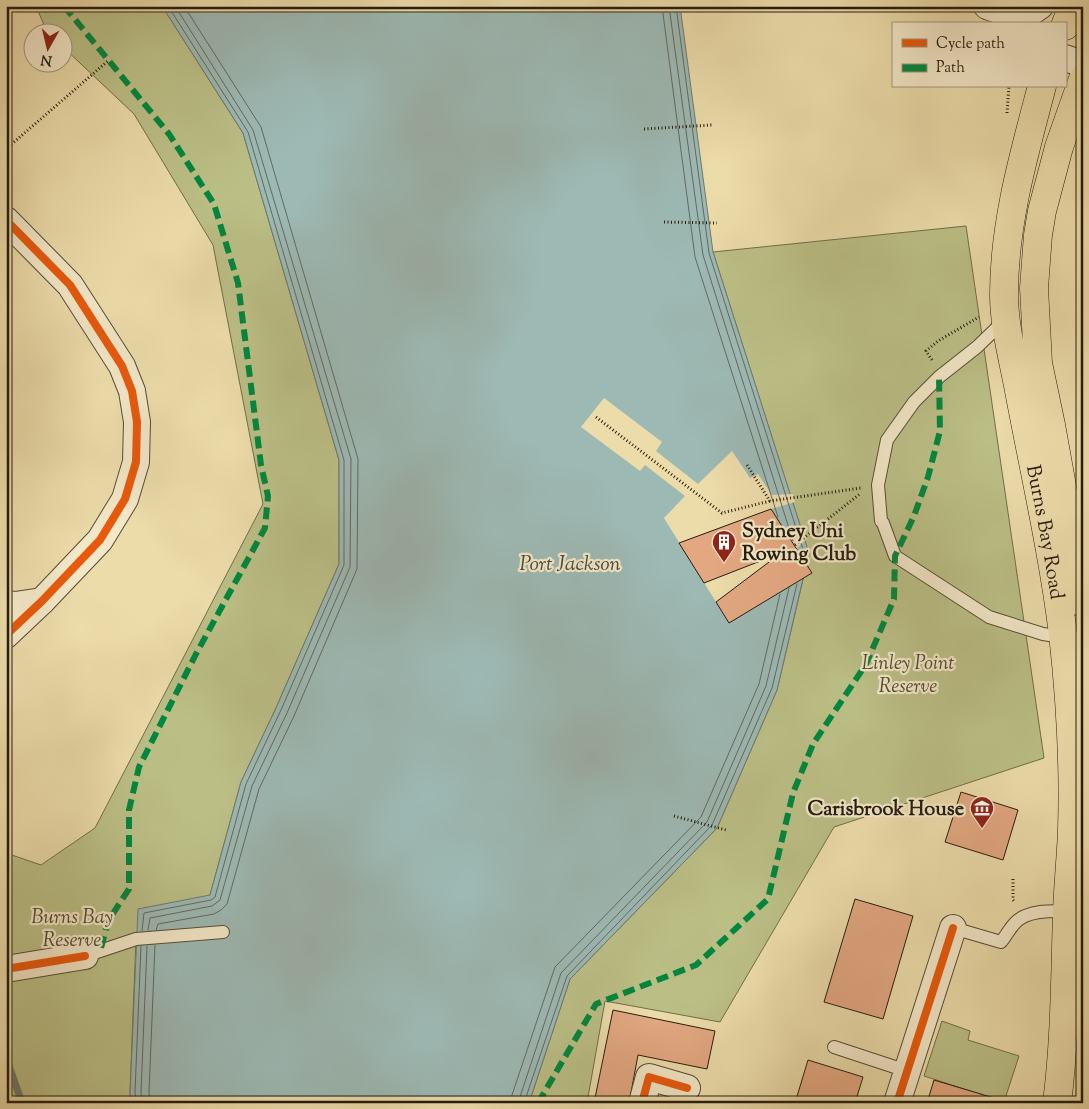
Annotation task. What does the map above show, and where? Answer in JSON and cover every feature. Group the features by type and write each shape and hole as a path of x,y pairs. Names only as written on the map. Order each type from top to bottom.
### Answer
{"main road":[{"path":"1066,24 1073,6"},
{"name":"Burns Bay Road","path":"1083,79 1059,147 1042,211 1034,288 1038,363 1053,434 1083,603"},
{"name":"Burns Bay Road","path":"1041,88 1024,150 1014,198 1005,265 1004,296 1006,318 1053,564 1063,637 1071,743 1072,827 1067,911 1065,998 1057,1103"}],"street":[{"path":"986,6 1008,14 1022,15 1030,13 1040,6"},
{"path":"986,6 999,22"},
{"path":"1066,58 1083,64"},
{"path":"6,220 70,285 122,366 132,391 136,422 136,462 125,499 100,540 42,601 6,635"},
{"path":"6,604 15,605 42,601"},
{"path":"897,1103 954,928"},
{"path":"6,969 85,956"},
{"path":"642,1103 649,1077 687,1088"}],"lane":[{"path":"1006,318 977,347 938,377 914,402 887,440 878,485 881,520 895,556 989,617 1043,634 1063,637"},
{"path":"954,928 1001,942 1016,921 1028,915 1050,911 1067,911"},
{"path":"85,956 136,939 223,932"},
{"path":"834,1047 907,1071"}],"path":[{"path":"6,149 109,60"},
{"path":"644,129 712,125"},
{"path":"664,222 717,223"},
{"path":"596,417 693,489 722,513 768,502 864,489 795,545"},
{"path":"747,464 768,502"},
{"path":"674,816 726,830"}],"green space":[{"name":"Burns Bay Reserve","path":"36,6 162,6 243,133 339,460 339,564 276,708 241,782 210,895 136,939 131,1103 6,1103 6,853 41,865 95,828 263,504 213,245 134,114 72,55 72,22 43,22"},
{"name":"Linley Point Reserve","path":"966,226 1044,758 834,827 720,1022 605,1001 587,1103 529,1103 570,979 717,828 777,690 809,554 713,252"},
{"path":"942,1021 970,1031 968,1040 1019,1056 1004,1102 924,1076"}],"water":[{"name":"Port Jackson","path":"162,6 680,6 713,252 809,553 777,690 717,828 570,979 529,1103 131,1103 138,909 210,895 241,782 276,708 339,564 339,460 243,133"}],"pier":[{"path":"604,398 662,442 656,451 698,484 732,451 750,478 758,474 772,495 793,494 795,502 771,509 792,541 805,532 807,539 797,548 808,566 806,576 729,623 664,518 685,496 645,465 640,471 581,427"}],"building":[{"name":"Sydney Uni Rowing Club","path":"771,509 812,573 729,623 716,602 781,553 704,583 679,543"},
{"name":"Carisbrook House","path":"961,792 1018,810 1003,860 945,842"},
{"path":"855,899 913,916 883,1019 824,1002"},
{"path":"613,1010 715,1031 707,1069 638,1055 629,1103 594,1103"},
{"path":"808,1060 863,1077 855,1103 795,1103"},
{"path":"934,1080 994,1098 992,1103 927,1103"}],"waterway":[{"path":"6,1057 22,1103"}],"marked path":[{"path":"64,6 169,134 214,204 238,283 261,465 268,496 265,528 196,654 139,767 129,810 129,889 108,921 100,952"},
{"path":"538,1103 596,1004 696,965 768,899 793,793 813,744 866,664 894,599 895,556 914,516 928,477 940,431 939,377"}],"cycle path":[{"path":"6,220 70,285 122,366 132,391 137,422 136,462 125,499 100,540 42,601 6,635"},
{"path":"897,1103 953,928"},
{"path":"6,969 85,956"},
{"path":"642,1103 649,1077 687,1088"}],"place":[{"name":"Sydney Uni Rowing Club","path":"724,563"},
{"name":"Carisbrook House","path":"982,829"}]}
